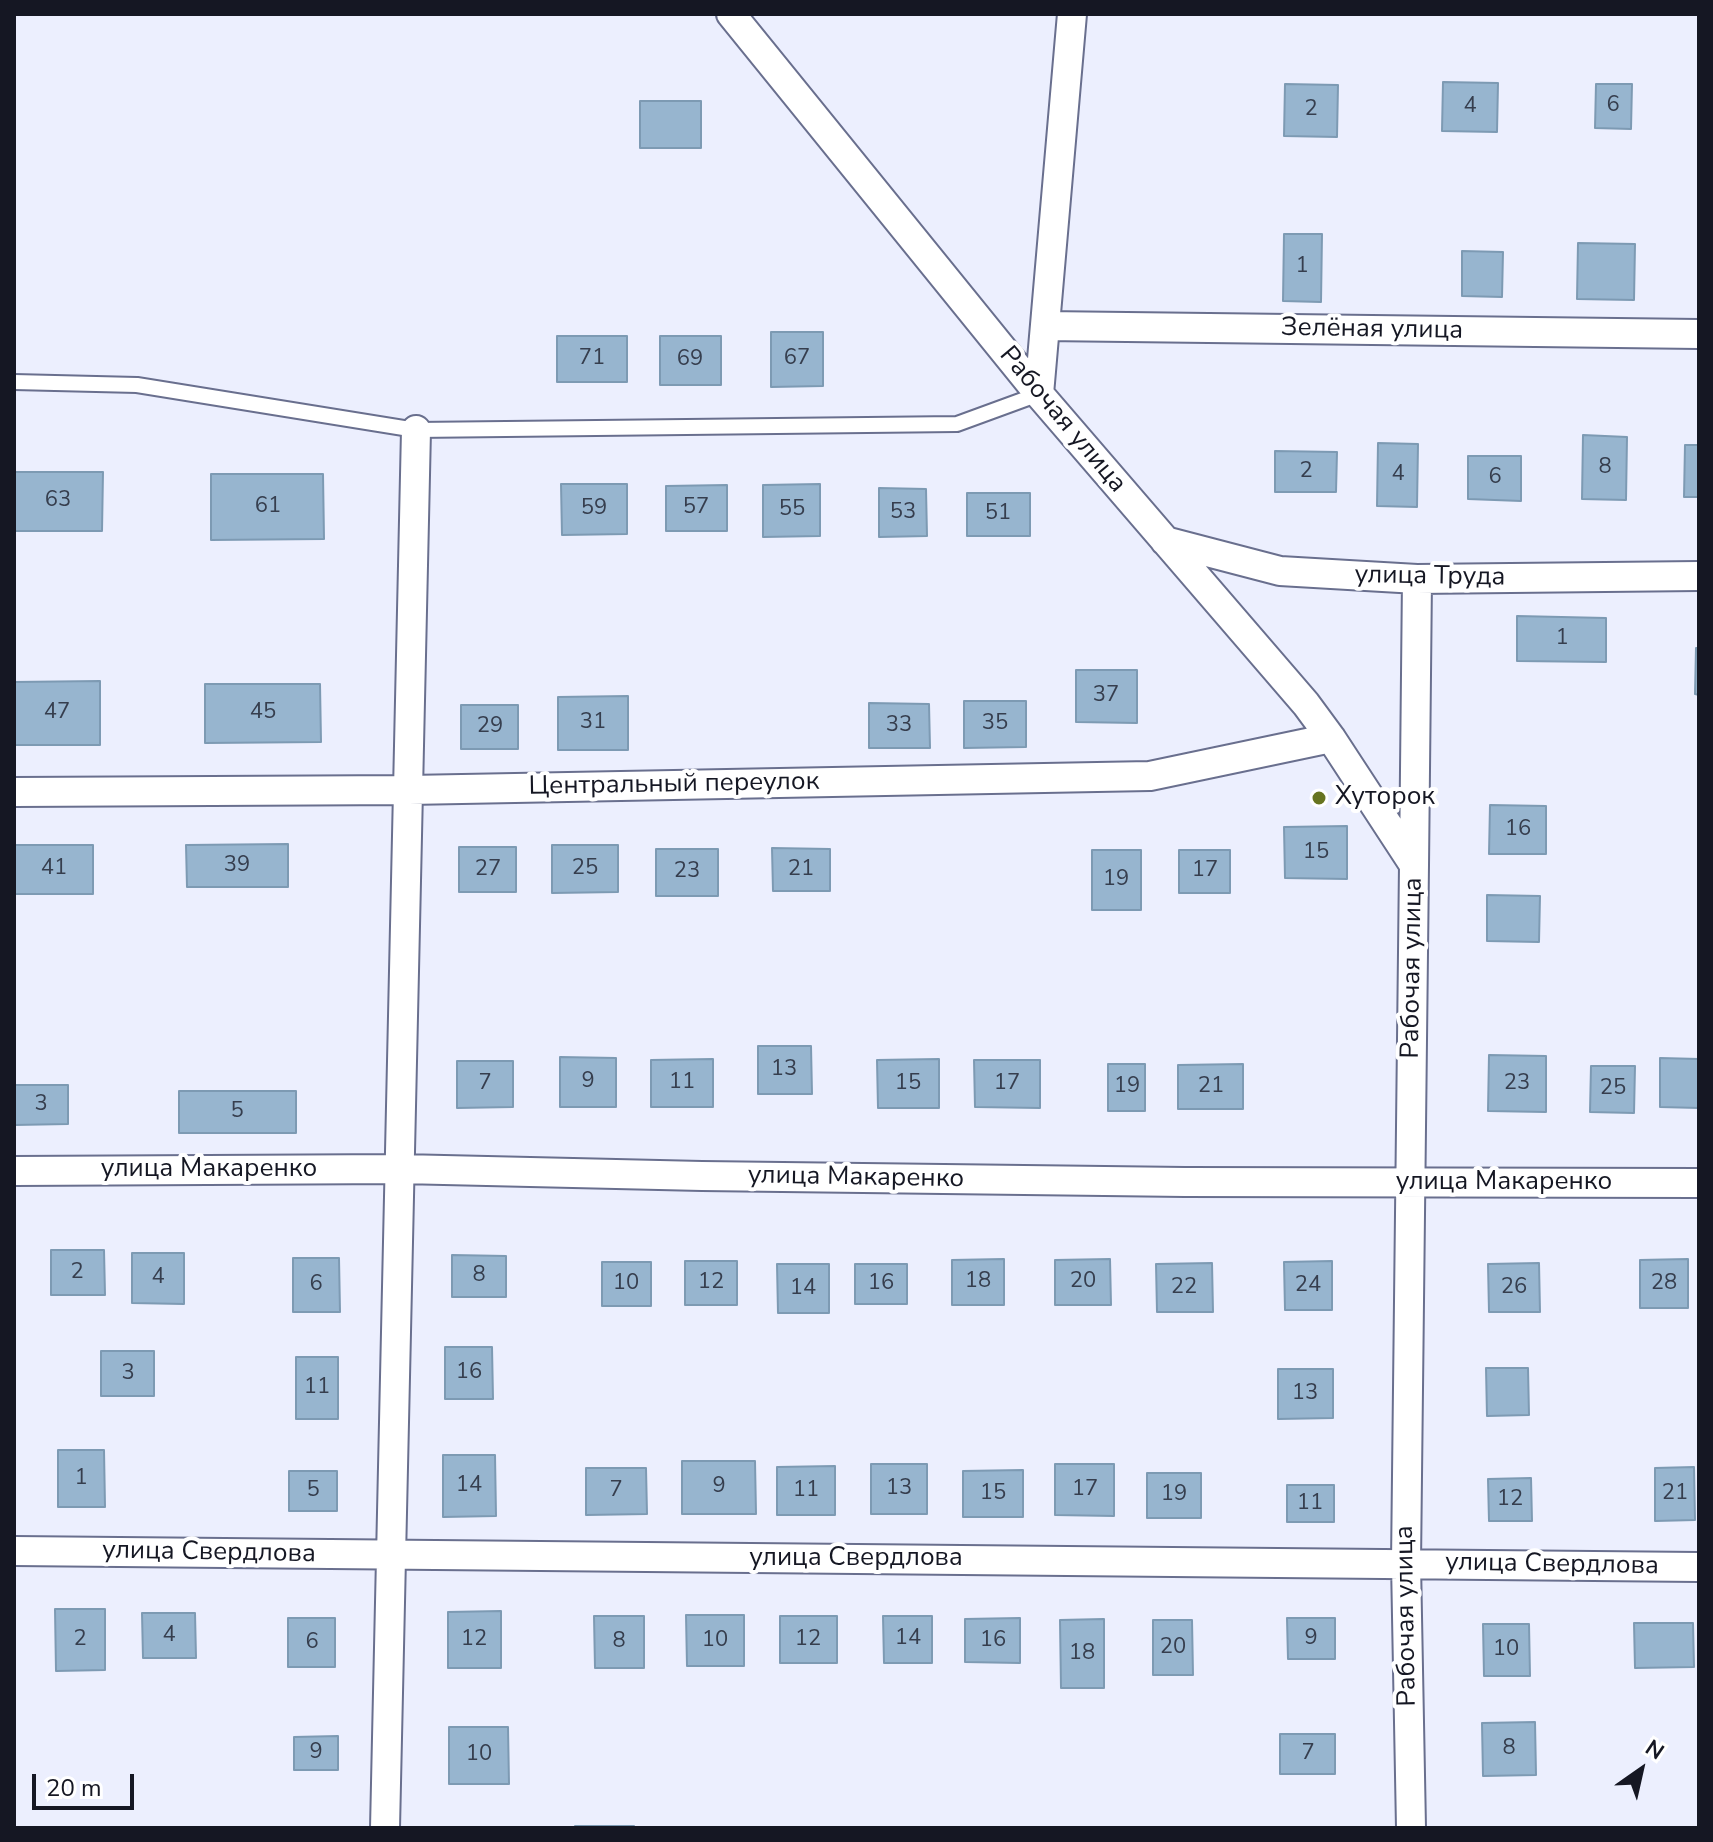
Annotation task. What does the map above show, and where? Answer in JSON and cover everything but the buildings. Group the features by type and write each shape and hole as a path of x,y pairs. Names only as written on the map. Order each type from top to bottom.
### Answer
{"street":[{"name":"Рабочая улица","path":"731,14 1039,394 1306,704 1414,865 1406,1563 1411,1828"},
{"path":"1039,394 1072,14"},
{"name":"Зелёная улица","path":"1045,326 1699,334"},
{"path":"385,1828 416,430"},
{"name":"улица Труда","path":"1165,541 1280,571 1417,579 1699,576"},
{"path":"1414,865 1417,579"},
{"name":"Центральный переулок","path":"14,792 409,790 1150,776 1331,738"},
{"name":"улица Макаренко","path":"14,1171 401,1169 702,1176 1699,1183"},
{"name":"улица Свердлова","path":"14,1551 1699,1567"}],"lane":[{"path":"14,382 137,385 416,430 957,424 1039,394"}],"place":[{"name":"Хуторок","path":"1319,798"}]}
